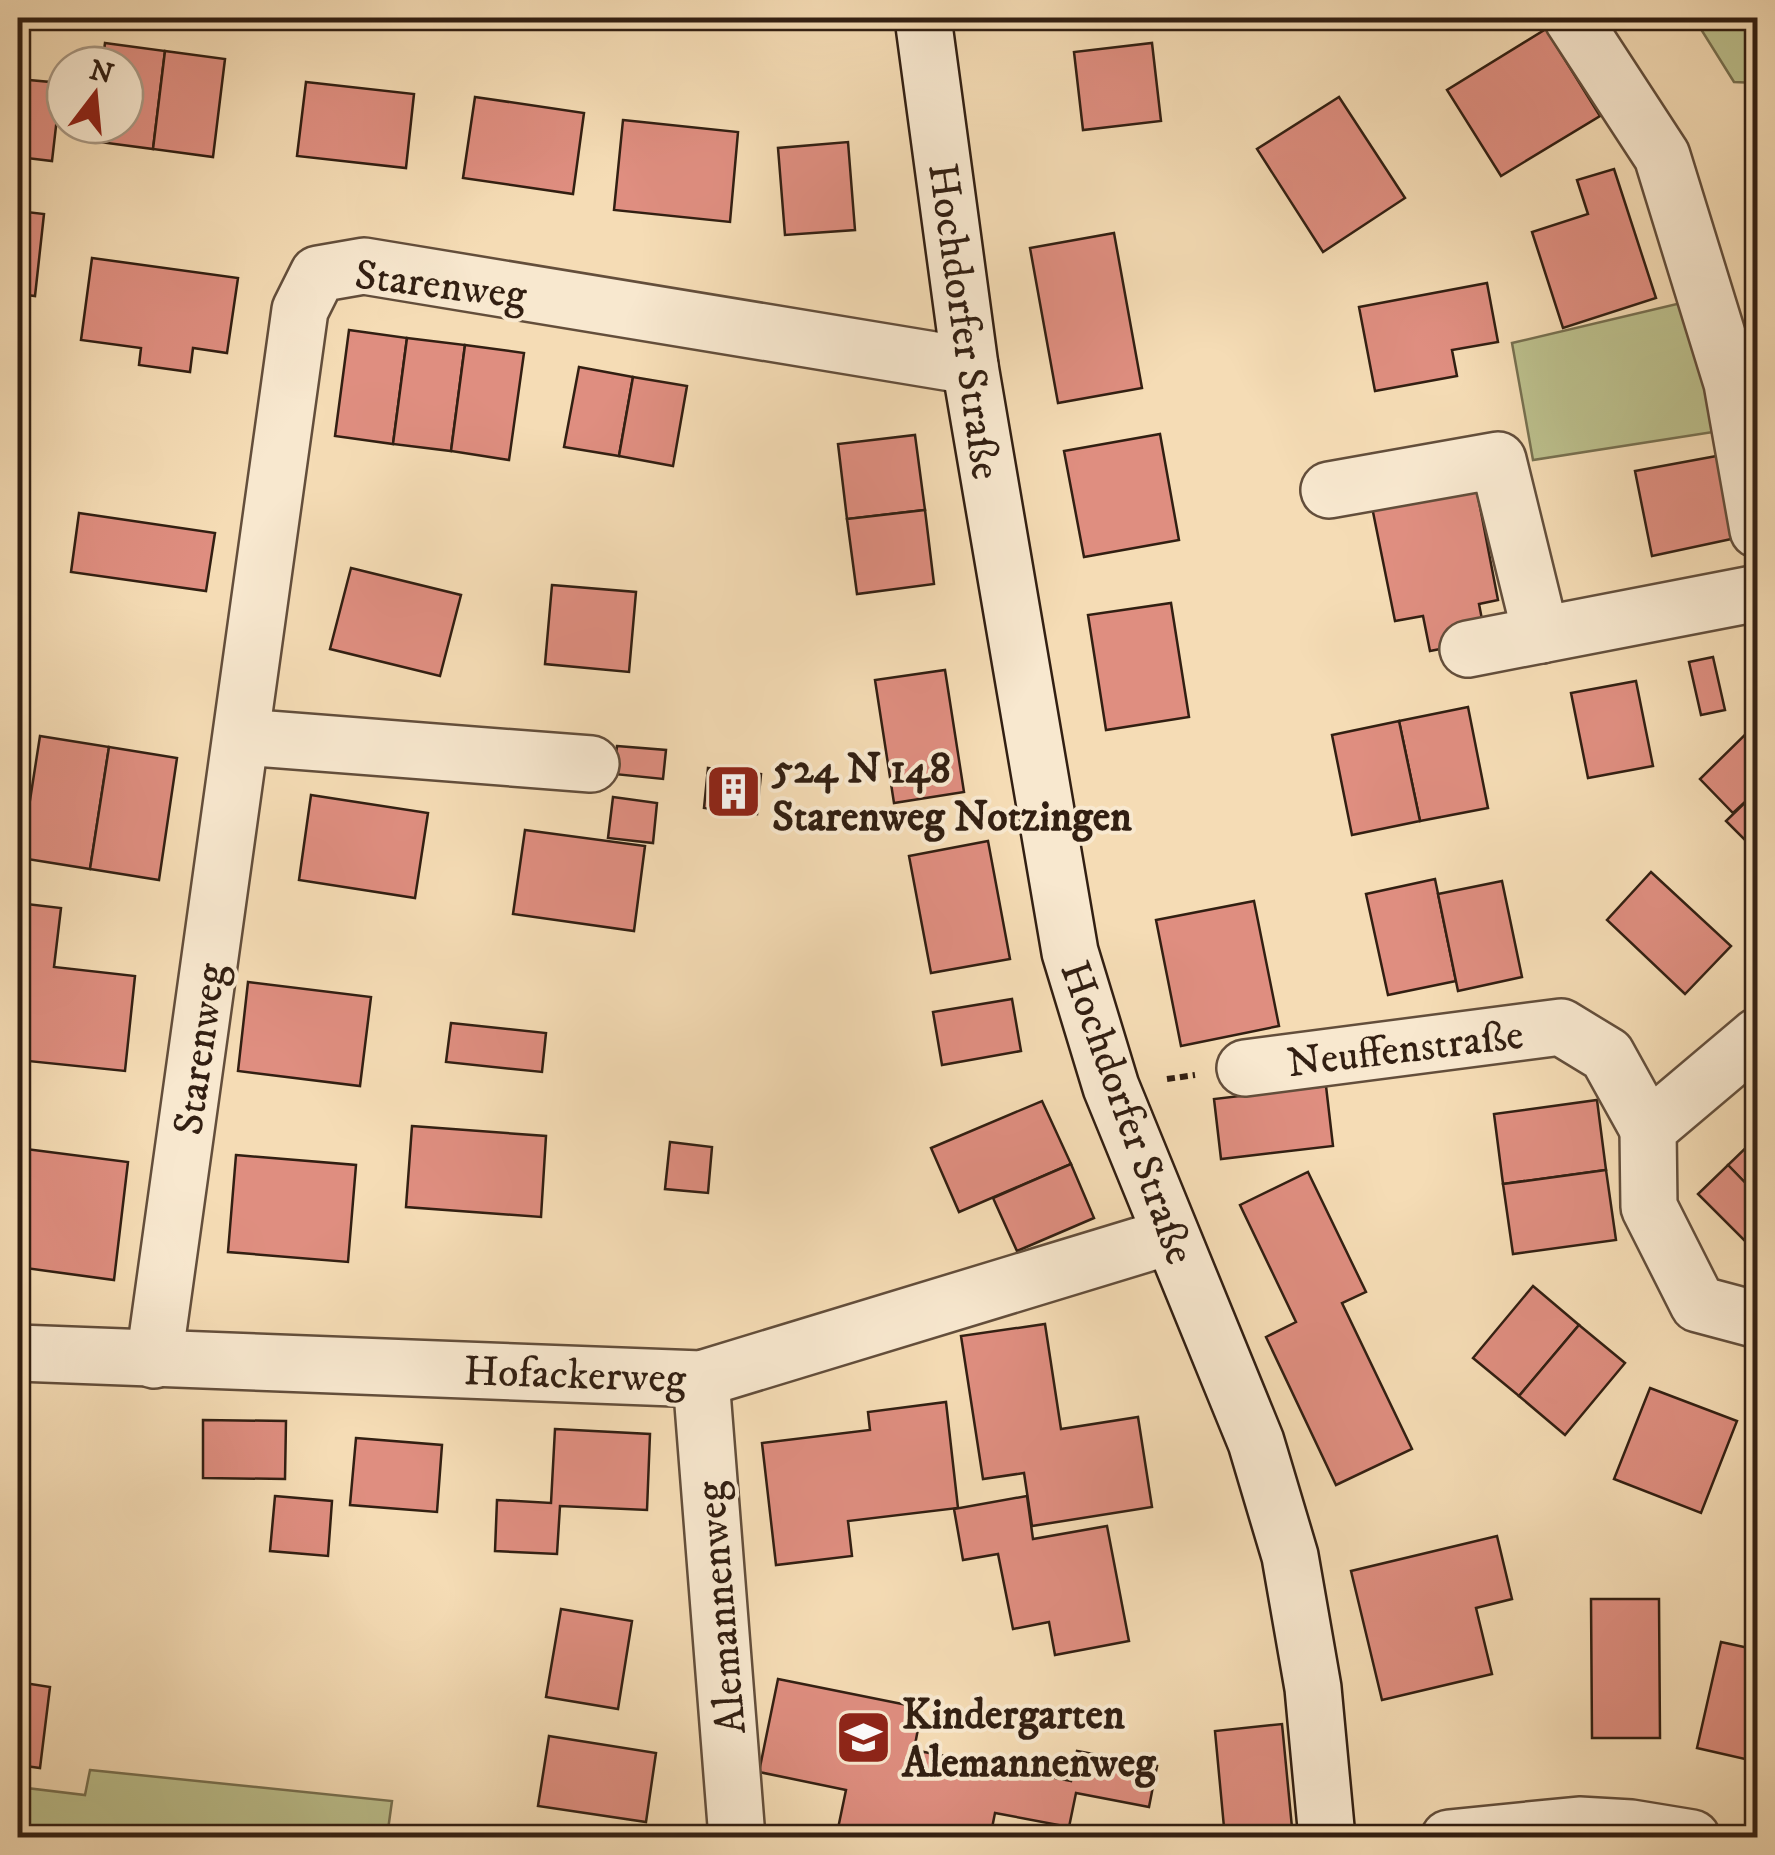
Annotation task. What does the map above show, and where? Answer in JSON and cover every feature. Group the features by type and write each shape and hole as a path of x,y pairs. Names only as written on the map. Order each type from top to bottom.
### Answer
{"street":[{"name":"Hochdorfer Straße","path":"924,18 970,366 1070,952 1111,1087 1256,1442 1290,1556 1313,1688 1327,1838"},
{"path":"1572,18 1662,156 1745,380 1758,530"},
{"name":"Starenweg","path":"154,1360 300,310 318,274 364,266 970,366"},
{"path":"1330,490 1498,460 1540,635"},
{"path":"1468,649 1758,592"},
{"path":"242,737 591,764"},
{"name":"Neuffenstraße","path":"1245,1068 1561,1027 1606,1055 1648,1129 1649,1207 1698,1304 1758,1320"},
{"path":"1648,1129 1758,1036"},
{"name":"Hofackerweg","path":"18,1353 701,1379 1171,1236"},
{"name":"Alemannenweg","path":"701,1379 738,1838"},
{"path":"1449,1838 1579,1825 1678,1836"}],"path":[{"name":"Neuffenstraße","path":"1111,1087 1245,1068"}],"green space":[{"path":"1694,18 1757,18 1757,83 1734,82"},
{"path":"1698,299 1726,430 1533,460 1512,343"},
{"path":"90,1770 392,1801 387,1837 18,1837 18,1787 85,1795"}],"building":[{"path":"1546,29 1600,116 1501,176 1447,90"},
{"path":"1152,43 1161,121 1083,130 1074,52"},
{"path":"145,48 165,51 153,149 122,145 145,145"},
{"path":"165,51 225,59 213,157 153,149"},
{"path":"18,79 45,82 45,145 54,145 52,161 18,157"},
{"path":"306,82 414,94 406,168 297,156"},
{"path":"475,97 584,113 573,194 463,178"},
{"path":"1339,97 1405,198 1323,252 1257,149"},
{"path":"623,120 738,132 730,222 614,210"},
{"path":"848,142 855,230 785,235 778,148"},
{"path":"1614,169 1656,298 1563,328 1532,232 1588,214 1577,180"},
{"path":"18,211 44,214 35,296 18,294"},
{"path":"1114,233 1142,388 1058,403 1030,248"},
{"path":"92,258 238,278 227,353 193,348 190,372 139,365 141,348 81,340"},
{"path":"1487,283 1498,342 1452,350 1457,376 1375,391 1359,307"},
{"path":"349,330 407,338 393,444 335,436"},
{"path":"407,338 465,345 451,451 393,444"},
{"path":"465,345 524,353 509,460 451,451"},
{"path":"579,367 633,377 619,456 564,447"},
{"path":"633,377 687,386 673,466 619,456"},
{"path":"1160,434 1179,540 1084,557 1064,451"},
{"path":"915,435 925,510 847,519 838,444"},
{"path":"1722,455 1736,538 1652,556 1635,471"},
{"path":"1476,486 1498,600 1479,604 1486,640 1430,651 1423,616 1395,621 1372,507"},
{"path":"925,510 934,584 857,594 847,519"},
{"path":"79,513 215,533 206,591 71,572"},
{"path":"351,568 461,595 440,676 330,649"},
{"path":"552,585 636,592 629,672 545,664"},
{"path":"1171,603 1189,717 1106,730 1088,615"},
{"path":"1713,657 1725,710 1701,715 1689,662"},
{"path":"945,670 964,792 894,803 875,680"},
{"path":"1636,681 1653,766 1588,778 1571,693"},
{"path":"1468,707 1488,808 1420,821 1399,721"},
{"path":"1399,721 1420,821 1352,835 1332,735"},
{"path":"1758,722 1758,790 1733,813 1700,779"},
{"path":"40,736 109,747 90,869 21,858"},
{"path":"617,746 666,750 663,779 614,774"},
{"path":"109,747 177,758 159,880 90,869"},
{"name":"524 N 148 Starenweg Notzingen","path":"708,768 761,774 757,814 704,808"},
{"path":"1758,790 1758,853 1726,821"},
{"path":"311,795 428,813 415,898 299,880"},
{"path":"613,797 657,803 653,843 608,838"},
{"path":"525,830 645,846 634,931 513,914"},
{"path":"988,841 1010,959 931,973 909,856"},
{"path":"1651,872 1731,946 1685,994 1607,920"},
{"path":"1435,879 1456,981 1388,995 1366,894"},
{"path":"1502,881 1522,977 1458,991 1438,894"},
{"path":"1254,901 1279,1026 1181,1046 1156,920"},
{"path":"18,903 61,908 54,967 135,976 125,1071 18,1060 25,967 18,966"},
{"path":"248,982 371,997 360,1086 238,1071"},
{"path":"1012,999 1021,1051 942,1065 933,1012"},
{"path":"451,1023 546,1033 542,1072 446,1062"},
{"path":"1326,1086 1333,1146 1221,1159 1214,1099"},
{"path":"1597,1100 1606,1170 1503,1184 1494,1114"},
{"path":"1042,1101 1071,1164 959,1212 931,1148"},
{"path":"412,1126 546,1136 541,1217 406,1207"},
{"path":"1758,1138 1758,1196 1728,1165"},
{"path":"670,1142 712,1147 708,1193 665,1189"},
{"path":"18,1148 128,1162 114,1280 18,1267"},
{"path":"236,1155 356,1165 348,1262 228,1252"},
{"path":"1071,1164 1094,1218 1017,1251 993,1198"},
{"path":"1728,1165 1758,1196 1758,1254 1698,1194"},
{"path":"1606,1170 1616,1240 1513,1254 1503,1184"},
{"path":"1308,1172 1366,1292 1342,1303 1412,1449 1336,1485 1266,1337 1296,1322 1240,1205"},
{"path":"1533,1286 1579,1325 1519,1396 1473,1358"},
{"path":"1045,1324 1061,1429 1138,1417 1152,1507 1032,1526 1024,1473 983,1479 961,1336"},
{"path":"1579,1325 1625,1363 1565,1435 1519,1396"},
{"path":"1650,1388 1737,1421 1701,1513 1614,1479"},
{"path":"946,1402 958,1508 848,1521 852,1556 776,1565 762,1443 870,1430 868,1412"},
{"path":"203,1420 286,1421 285,1479 203,1478"},
{"path":"555,1429 650,1434 647,1510 560,1506 557,1554 495,1551 497,1500 551,1503"},
{"path":"356,1438 442,1445 437,1512 350,1505"},
{"path":"275,1496 332,1501 328,1556 270,1551"},
{"path":"1027,1496 1033,1539 1107,1526 1129,1641 1055,1655 1049,1622 1013,1629 998,1554 963,1560 954,1509"},
{"path":"1497,1536 1512,1599 1476,1608 1492,1674 1382,1700 1351,1571"},
{"path":"1591,1599 1659,1599 1660,1738 1592,1738"},
{"path":"561,1609 632,1621 618,1709 546,1697"},
{"path":"1721,1642 1758,1650 1758,1762 1697,1748"},
{"name":"Kindergarten Alemannenweg","path":"778,1679 922,1708 914,1750 1071,1781 1077,1751 1157,1766 1149,1807 1076,1793 1069,1827 995,1813 990,1838 836,1838 846,1790 759,1772"},
{"path":"18,1682 50,1687 40,1768 18,1765"},
{"path":"1282,1724 1293,1838 1225,1838 1215,1731"},
{"path":"549,1736 656,1753 646,1822 538,1806"}],"place":[{"name":"524 N 148 Starenweg Notzingen","path":"733,791"},
{"name":"Kindergarten Alemannenweg","path":"863,1737"}]}
